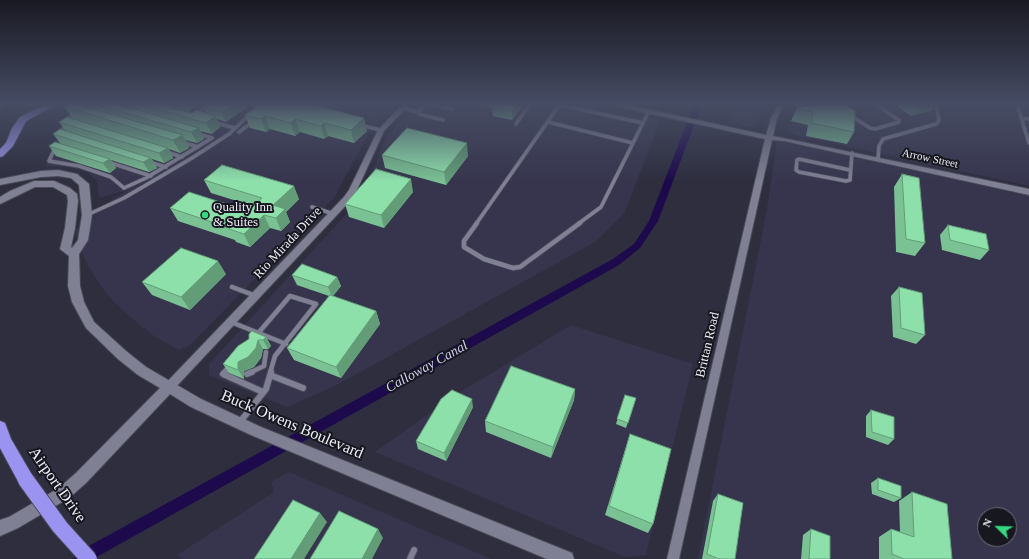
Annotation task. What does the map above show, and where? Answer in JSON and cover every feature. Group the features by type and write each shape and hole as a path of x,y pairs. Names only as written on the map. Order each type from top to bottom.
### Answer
{"highway":[{"path":"0,154 10,144 16,130"},
{"name":"Airport Drive","path":"0,428 5,442 26,480 56,522 89,559"}],"main road":[{"name":"Buck Owens Boulevard","path":"0,182 47,173 62,173 74,176 84,184 87,215 83,240 74,254 74,286 78,302 90,325 122,355 142,371 196,403 239,424 566,559"},
{"name":"Buck Owens Boulevard","path":"0,201 13,193 34,184 54,184 67,190 72,194 73,201 70,228 65,249 74,254"},
{"path":"0,528 13,523 69,488 81,478 169,387"}],"street":[{"name":"Rio Mirada Drive","path":"169,387 334,214 353,190 382,130"},
{"name":"Arrow Street","path":"734,130 784,139 1029,192"},
{"name":"Brittan Road","path":"673,559 771,130"}],"lane":[{"path":"63,130 49,161 79,166 111,177 124,188 124,198"},
{"path":"87,215 124,198 192,158 232,130"},
{"path":"542,130 463,244 464,247 484,259 512,268 520,267 599,210 639,130"},
{"path":"581,130 633,143"},
{"path":"878,159 879,146 883,139 914,130"},
{"path":"1025,130 1029,143"},
{"path":"124,188 151,176 212,138 190,131"},
{"path":"62,134 69,136"},
{"path":"175,140 198,147"},
{"path":"56,146 64,148"},
{"path":"160,150 182,157"},
{"path":"850,170 799,159 797,160 796,170 842,182 850,180 852,154"},
{"path":"100,160 151,176"},
{"path":"143,160 166,167"},
{"path":"312,207 334,214"},
{"path":"232,287 256,296"},
{"path":"239,424 263,392 270,375 275,356 286,344 316,304 290,296 248,344"},
{"path":"231,322 286,344"},
{"path":"264,366 266,352"},
{"path":"233,368 234,361 224,374 263,392"},
{"path":"247,374 264,366 272,368"},
{"path":"270,375 303,388"},
{"path":"410,559 414,550"}],"shaded area":[{"path":"61,130 370,130 334,198 190,345 179,350 154,336 112,300 98,282 80,248 75,230 95,218 92,212 128,190 99,198 97,181 87,172 70,167 46,166"},
{"path":"392,130 656,130 624,214 595,242 335,386 287,407 209,375 209,364 360,199 385,140"},
{"path":"787,130 1029,130 1029,186 794,135"},
{"path":"777,141 1029,196 1029,559 698,559 767,209"},
{"path":"571,325 693,364 646,555 625,557 375,452 460,392"},
{"path":"289,472 491,559 182,559 177,555 274,492 271,482"}],"building":[{"path":"58,130 63,130 151,158 143,162 53,134"},
{"path":"85,130 110,130 168,148 159,153"},
{"path":"141,130 166,130 183,135 173,140"},
{"path":"405,130 415,130 467,143 444,172 382,155"},
{"path":"55,142 110,159 103,163 49,146"},
{"path":"222,165 294,186 273,205 285,209 276,218 264,215 244,234 170,208 189,192 248,211 262,198 204,180"},
{"path":"376,169 411,179 381,215 345,204"},
{"path":"902,174 919,178 925,243 906,239"},
{"path":"948,225 986,234 989,250 950,240"},
{"path":"181,248 218,261 181,297 142,282"},
{"path":"302,264 337,277 328,287 292,275"},
{"path":"899,287 922,293 925,335 901,328"},
{"path":"330,295 376,311 336,367 287,348"},
{"path":"252,331 266,337 263,340 258,340 256,348 248,357 238,362 238,370 223,364 238,346 249,339 249,334"},
{"path":"511,366 575,389 553,447 485,421"},
{"path":"452,390 472,399 444,453 416,441 441,399"},
{"path":"625,395 636,398 628,423 617,419"},
{"path":"871,410 894,417 894,439 872,432"},
{"path":"630,434 671,449 653,524 609,506"},
{"path":"878,478 901,486 901,498 878,490"},
{"path":"912,492 947,504 952,559 904,559 892,554 891,529 914,537"},
{"path":"718,494 743,503 735,559 719,559 707,554"},
{"path":"293,500 320,513 291,559 254,559"},
{"path":"339,511 378,529 362,559 310,559"},
{"path":"811,529 830,536 830,559 809,559"}],"waterway":[{"name":"Calloway Canal","path":"81,558 616,262 637,246 653,221 688,130"}],"place":[{"name":"Quality Inn & Suites","path":"205,215"}]}
